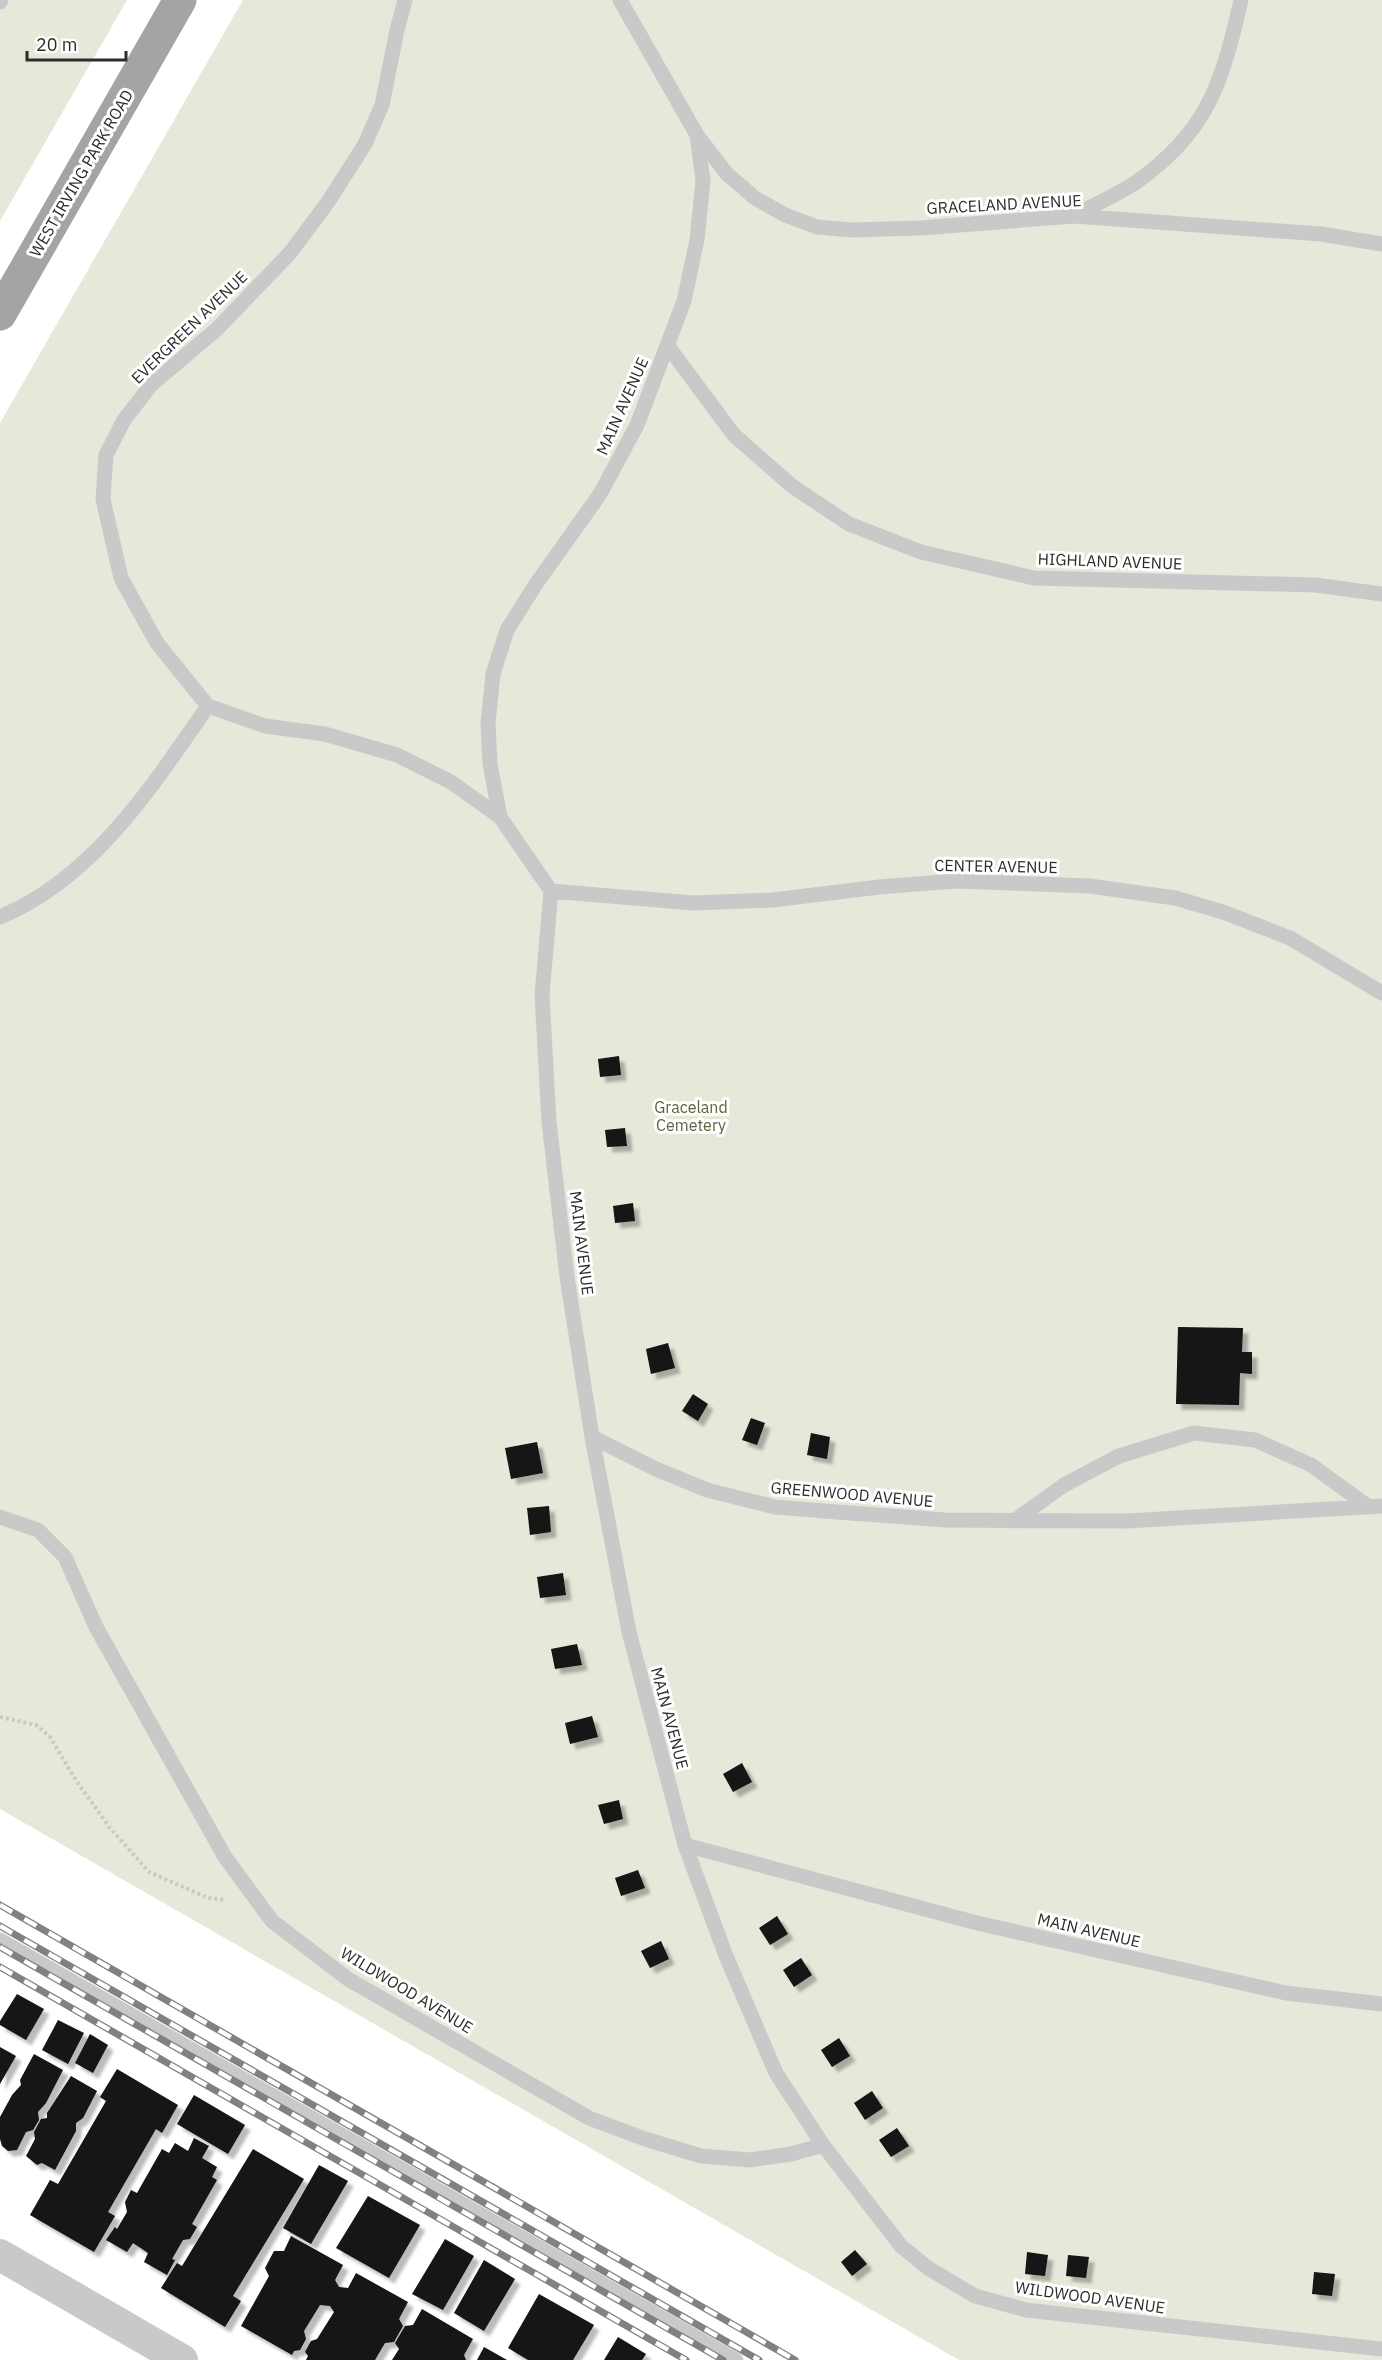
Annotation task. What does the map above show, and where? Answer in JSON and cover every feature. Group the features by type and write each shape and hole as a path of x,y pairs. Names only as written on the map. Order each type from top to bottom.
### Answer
{"main road":[{"name":"WEST IRVING PARK ROAD","path":"0,314 180,0"}],"street":[{"path":"0,2255 182,2360"}],"lane":[{"name":"EVERGREEN AVENUE","path":"208,706 157,643 121,578 103,499 106,455 124,420 152,384 217,329 290,252 328,202 365,144 382,105 405,0"},
{"name":"MAIN AVENUE","path":"500,817 490,764 488,723 493,674 507,630 536,584 600,494 637,425 684,301 697,240 703,181 697,135 620,0"},
{"path":"1074,216 1135,183 1176,150 1202,117 1218,86 1241,0"},
{"name":"GRACELAND AVENUE","path":"697,135 727,174 755,198 785,215 817,227 851,230 921,228 1074,216 1321,234 1382,244"},
{"name":"HIGHLAND AVENUE","path":"667,345 734,435 792,486 849,524 921,552 1034,578 1316,585 1382,594"},
{"path":"0,917 55,887 96,849 141,801 208,706 265,726 325,734 397,755 451,782 500,817 551,891"},
{"name":"CENTER AVENUE","path":"551,891 693,903 773,900 879,887 956,881 1090,886 1175,897 1223,912 1290,938 1382,993"},
{"name":"MAIN AVENUE","path":"551,891 542,995 549,1122 567,1277 592,1437 629,1632 685,1845 976,1923 1286,1993 1382,2004"},
{"name":"GREENWOOD AVENUE","path":"1014,1521 1064,1485 1119,1456 1194,1433 1255,1440 1311,1465 1375,1506"},
{"name":"GREENWOOD AVENUE","path":"592,1437 656,1469 707,1490 775,1507 945,1520 1127,1521 1375,1506"},
{"name":"WILDWOOD AVENUE","path":"0,1517 38,1530 65,1557 96,1627 225,1857 272,1921 348,1979 589,2118 645,2139 701,2156 750,2160 791,2154 823,2145"},
{"name":"WILDWOOD AVENUE","path":"685,1845 726,1956 777,2073 823,2145 901,2246 927,2268 975,2296 1026,2310 1382,2349"},
{"path":"0,1940 736,2360"}],"path":[{"path":"0,1717 36,1725 50,1737 75,1779 103,1818 149,1872 208,1898 225,1900 248,1889"}],"green space":[{"path":"0,0 127,0 0,221"},
{"name":"Graceland Cemetery","path":"243,0 1382,0 1382,2360 959,2360 0,1809 0,423"}],"building":[{"path":"619,1056 621,1075 600,1077 598,1059"},
{"path":"625,1128 627,1146 607,1147 605,1130"},
{"path":"633,1203 635,1221 615,1223 613,1206"},
{"path":"1178,1327 1243,1328 1242,1352 1252,1352 1252,1374 1240,1373 1239,1405 1176,1404"},
{"path":"668,1343 675,1368 651,1374 646,1349"},
{"path":"693,1394 708,1404 698,1421 682,1411"},
{"path":"751,1418 765,1423 757,1445 742,1440"},
{"path":"811,1433 830,1437 827,1459 807,1455"},
{"path":"537,1442 543,1473 511,1479 505,1448"},
{"path":"549,1506 551,1532 530,1535 527,1508"},
{"path":"563,1573 566,1595 540,1598 537,1577"},
{"path":"577,1644 582,1665 555,1669 551,1649"},
{"path":"592,1716 598,1737 570,1744 565,1723"},
{"path":"742,1763 752,1782 733,1792 723,1774"},
{"path":"619,1800 623,1819 604,1824 598,1805"},
{"path":"638,1870 645,1888 621,1896 615,1878"},
{"path":"777,1916 788,1934 770,1945 759,1928"},
{"path":"661,1941 669,1959 650,1968 641,1951"},
{"path":"801,1958 812,1975 794,1987 783,1970"},
{"path":"17,1994 44,2009 26,2040 0,2025 0,2021"},
{"path":"58,2020 84,2033 68,2064 42,2050"},
{"path":"90,2034 108,2045 93,2073 75,2063"},
{"path":"839,2038 850,2056 832,2067 821,2050"},
{"path":"0,2047 16,2056 0,2084"},
{"path":"34,2054 63,2070 46,2103 38,2112 39,2120 33,2130 26,2132 17,2150 8,2151 2,2146 0,2139 0,2117 12,2095 21,2085 20,2080"},
{"path":"117,2069 178,2105 162,2133 156,2129 108,2212 115,2216 94,2252 30,2215 50,2180 58,2184 106,2101 100,2097"},
{"path":"71,2076 97,2091 83,2118 76,2123 76,2131 55,2170 42,2163 37,2165 26,2156 35,2139 34,2132 41,2119 47,2118 47,2113"},
{"path":"872,2091 883,2108 865,2120 854,2103"},
{"path":"194,2095 245,2125 228,2154 177,2124"},
{"path":"897,2128 909,2146 891,2157 879,2140"},
{"path":"194,2138 209,2146 202,2158 217,2167 212,2177 217,2180 192,2224 197,2227 190,2239 183,2240 172,2259 175,2260 167,2275 144,2262 148,2253 133,2243 127,2252 106,2240 115,2227 117,2229 127,2212 125,2202 131,2190 137,2193 162,2149 169,2153 175,2143 188,2151"},
{"path":"253,2149 304,2179 233,2296 241,2301 225,2327 161,2288 177,2263 182,2266"},
{"path":"319,2165 348,2181 311,2244 283,2228"},
{"path":"368,2196 420,2225 389,2278 336,2248"},
{"path":"291,2236 343,2265 335,2280 339,2287 348,2288 356,2273 408,2302 399,2319 403,2326 394,2342 385,2343 375,2360 306,2360 308,2356 305,2352 311,2341 317,2339 334,2312 330,2306 320,2305 304,2331 306,2339 300,2350 294,2351 292,2355 241,2326 269,2276 265,2268 274,2251 284,2251"},
{"path":"445,2239 474,2256 443,2310 412,2294"},
{"path":"855,2250 867,2264 852,2276 841,2262"},
{"path":"1027,2252 1048,2255 1045,2276 1025,2274"},
{"path":"1068,2255 1089,2257 1086,2278 1066,2276"},
{"path":"484,2260 515,2279 484,2331 454,2313"},
{"path":"1314,2272 1335,2274 1332,2296 1312,2294"},
{"path":"539,2294 594,2325 573,2360 528,2360 508,2348"},
{"path":"422,2309 473,2339 464,2355 466,2360 392,2360 399,2349 395,2343 405,2326 413,2325"},
{"path":"618,2337 646,2354 642,2360 604,2360"},
{"path":"484,2347 507,2360 477,2360"}],"railway":[{"path":"0,1905 795,2360"},
{"path":"0,1926 759,2360"},
{"path":"0,1947 723,2360"},
{"path":"0,1967 686,2360"}]}
